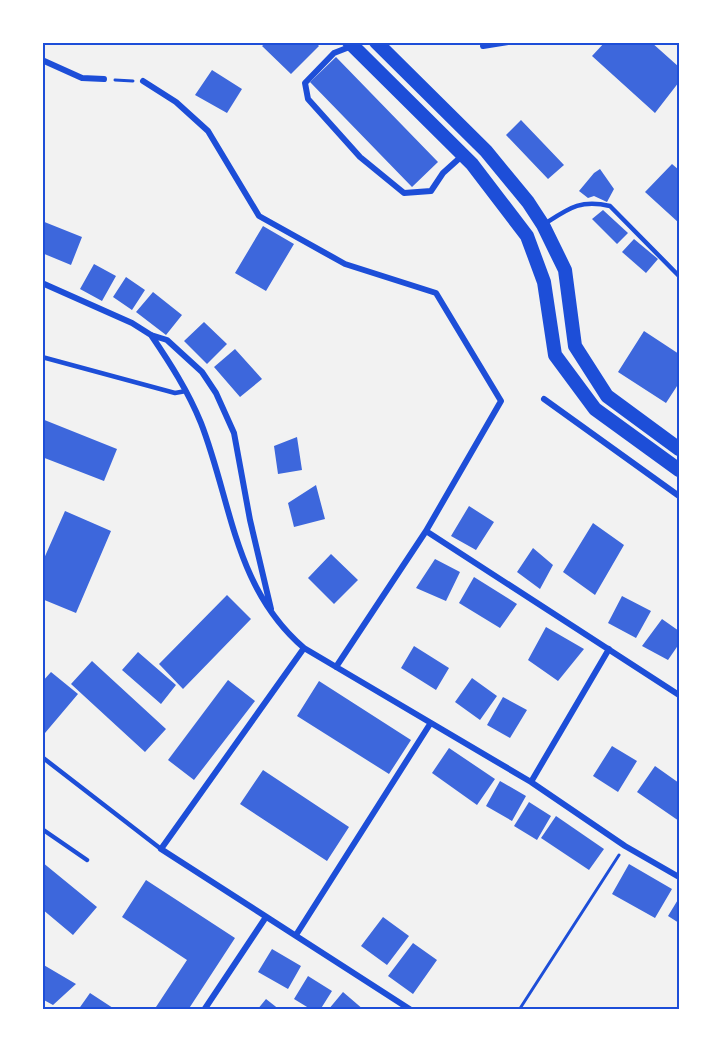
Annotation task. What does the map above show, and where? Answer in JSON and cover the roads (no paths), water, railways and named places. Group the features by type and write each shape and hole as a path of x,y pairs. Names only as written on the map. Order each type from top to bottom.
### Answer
{"main road":[{"path":"376,42 486,151 528,202 543,225 565,270 575,346 607,396 679,449"},
{"path":"351,44 472,164 527,236 544,282 555,355 595,409 679,470"}],"street":[{"path":"483,46 508,42"},
{"path":"351,44 334,53 305,83 308,99 360,158 404,193 431,191 443,173 463,155"},
{"path":"42,60 82,78 104,80"},
{"path":"143,81 176,102 208,131 259,216 345,264 436,293 501,401 426,531 336,667"},
{"path":"42,283 132,323 151,335 167,340 202,372 227,415 234,433 250,520 273,615"},
{"path":"151,335 186,391 201,424 245,567 273,615 288,633 304,648 531,782 625,846 679,877"},
{"path":"544,399 679,496"},
{"path":"426,531 679,695"},
{"path":"304,648 161,849 411,1010"},
{"path":"531,782 609,649"},
{"path":"296,935 430,724"},
{"path":"204,1010 266,917"}],"lane":[{"path":"543,225 570,207 596,203 610,206 679,276"},
{"path":"42,357 175,393 186,391"},
{"path":"42,655 42,661"},
{"path":"42,757 161,849"},
{"path":"42,829 87,860"}]}
